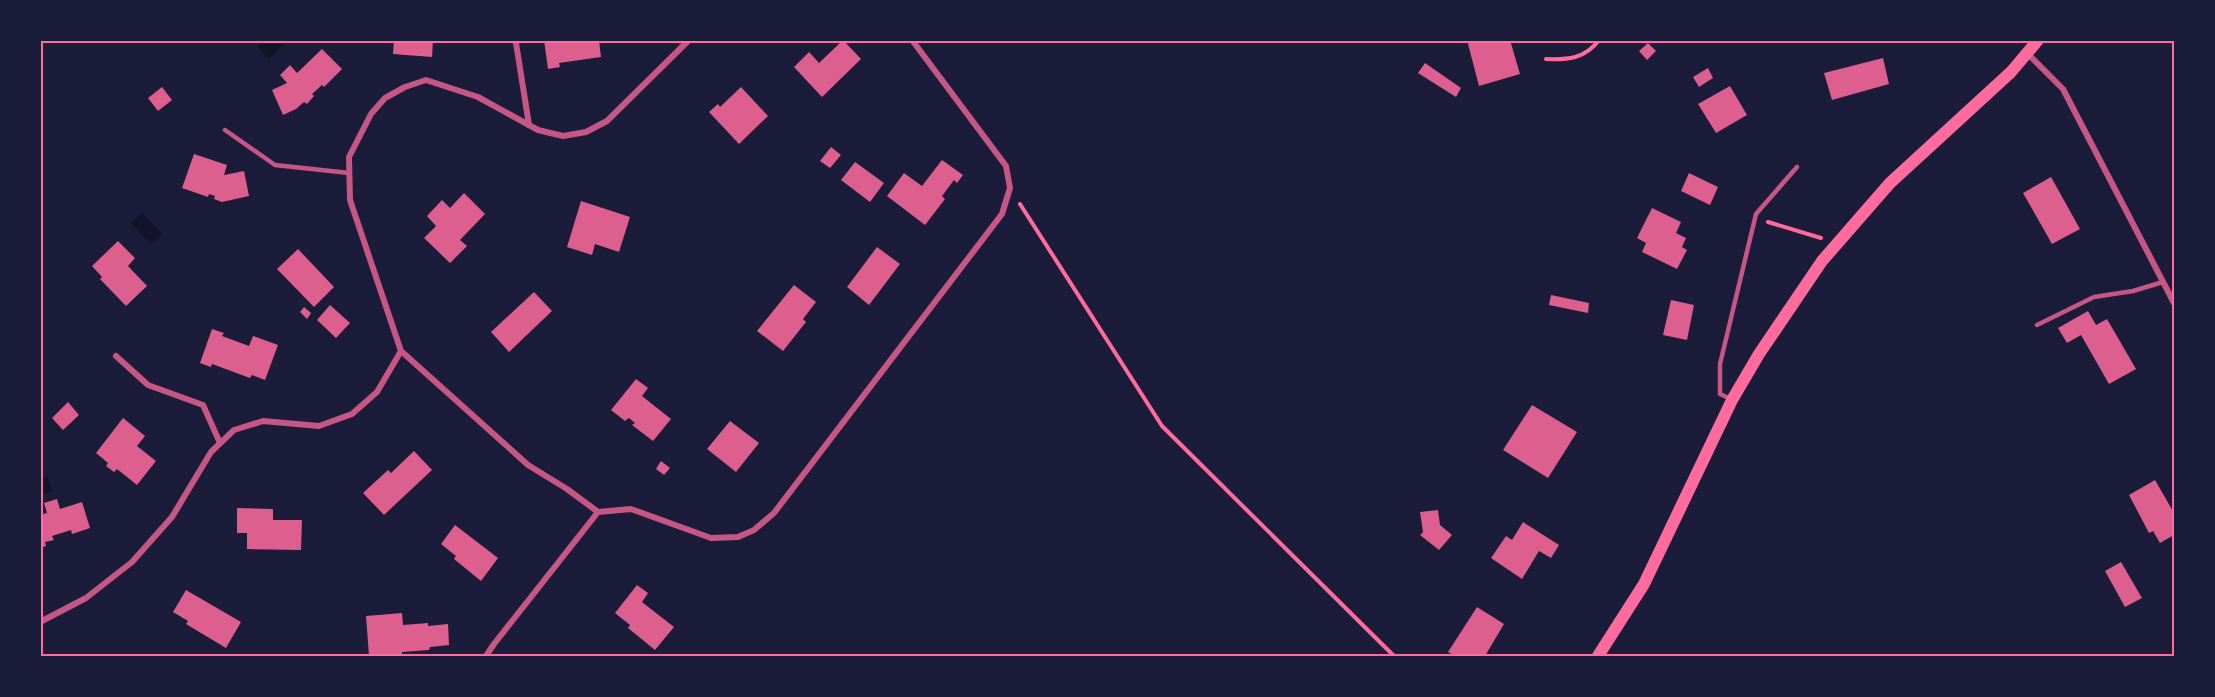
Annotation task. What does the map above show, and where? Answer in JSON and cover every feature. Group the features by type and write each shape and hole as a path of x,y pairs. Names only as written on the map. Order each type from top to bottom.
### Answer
{"main road":[{"path":"1598,657 1644,584 1732,399 1783,317 1822,261 1890,183 2011,72 2038,40"}],"street":[{"path":"514,40 529,125"},
{"path":"689,40 607,121 586,132 563,136 538,130 478,97 426,80 405,87 386,98 371,114 349,157 350,200 401,351 528,465 567,489 598,512 631,509 711,537 738,537 754,530 774,513 1002,214 1010,188 1006,166 912,40"},
{"path":"2028,54 2063,89 2175,303"},
{"path":"40,622 86,598 132,562 172,517 211,452 234,430 263,421 319,426 352,414 377,392 401,351"},
{"path":"116,356 148,385 203,405 220,443"},
{"path":"486,657 548,573 598,512"}],"lane":[{"path":"225,130 275,165 349,173"},
{"path":"1732,399 1720,394 1720,364 1756,214 1797,167"},
{"path":"2037,325 2094,297 2133,291 2163,282"}],"path":[{"path":"1546,59 1567,60 1580,57 1599,40"},
{"path":"1010,188 1162,426 1394,657"}],"shaded area":[{"path":"264,41 287,41 269,59 258,47"},
{"path":"142,213 162,234 151,244 131,223"},
{"path":"47,476 52,491 41,495 41,478"}],"building":[{"path":"394,40 433,40 432,57 393,54"},
{"path":"544,40 599,40 601,57 559,63 560,67 548,69"},
{"path":"843,40 861,59 822,97 794,67 809,52 819,63"},
{"path":"1467,40 1510,40 1520,74 1479,86"},
{"path":"1648,43 1656,51 1647,60 1639,51"},
{"path":"322,49 342,69 324,87 322,85 312,94 314,96 307,104 304,102 283,115 272,90 287,83 280,75 290,65 297,73"},
{"path":"1883,58 1889,84 1832,100 1824,73"},
{"path":"1425,63 1461,88 1456,97 1418,73"},
{"path":"1708,68 1713,78 1699,87 1693,77"},
{"path":"1730,86 1747,115 1716,133 1698,104"},
{"path":"162,87 172,100 158,111 148,98"},
{"path":"741,87 768,116 739,144 709,112 718,104 720,107"},
{"path":"831,147 841,155 830,168 820,161"},
{"path":"194,154 227,165 224,175 244,171 249,196 222,202 214,199 215,196 209,194 208,197 182,188"},
{"path":"942,160 963,175 957,183 954,180 942,196 945,199 925,225 887,196 904,173 922,186"},
{"path":"855,162 884,183 870,202 841,180"},
{"path":"1689,173 1718,187 1710,205 1681,191"},
{"path":"2051,177 2080,229 2052,244 2023,193"},
{"path":"464,193 485,214 460,240 467,246 450,263 424,238 436,226 427,216 442,200 450,208"},
{"path":"581,201 630,217 619,252 595,244 592,255 567,247"},
{"path":"1652,208 1681,222 1676,233 1686,238 1682,247 1687,250 1677,269 1642,252 1646,243 1637,238"},
{"path":"118,241 135,258 128,266 147,286 126,306 100,279 102,277 92,266"},
{"path":"877,247 900,264 869,305 847,287"},
{"path":"298,249 334,287 314,307 277,269"},
{"path":"794,285 816,302 803,319 806,322 783,351 757,331"},
{"path":"534,292 552,311 509,352 491,332"},
{"path":"1551,295 1589,303 1588,313 1549,305"},
{"path":"1671,300 1694,305 1687,340 1663,335"},
{"path":"330,305 350,323 336,338 317,320"},
{"path":"304,307 311,313 307,319 300,312"},
{"path":"2088,311 2096,325 2107,319 2136,369 2109,384 2081,335 2067,343 2058,328"},
{"path":"212,329 224,333 222,336 249,346 253,336 278,345 265,380 252,375 250,378 212,364 211,367 200,363"},
{"path":"636,379 648,388 642,396 671,419 653,441 632,425 635,423 629,418 625,421 611,410"},
{"path":"68,402 79,415 63,430 52,418"},
{"path":"1532,405 1577,432 1548,478 1503,450"},
{"path":"123,418 145,436 137,446 156,461 137,485 117,469 114,472 106,466 108,463 96,453"},
{"path":"730,421 759,443 736,472 707,449"},
{"path":"414,451 432,470 384,515 363,493 388,470 391,473"},
{"path":"661,461 670,468 664,475 656,469"},
{"path":"2155,480 2174,513 2174,535 2160,543 2153,531 2149,533 2129,495"},
{"path":"57,499 60,509 82,502 90,528 72,534 71,530 52,536 54,540 45,542 46,546 40,548 40,515 47,513 44,503"},
{"path":"237,508 273,509 273,520 302,520 301,550 247,549 247,533 237,533"},
{"path":"1438,510 1440,525 1452,535 1439,550 1420,535 1423,532 1420,512"},
{"path":"1523,522 1559,545 1551,558 1539,551 1522,579 1491,558 1506,536 1512,540"},
{"path":"455,525 498,558 481,581 454,559 456,556 441,544"},
{"path":"2121,562 2142,598 2125,607 2105,571"},
{"path":"637,585 648,593 642,602 674,627 655,650 628,628 630,625 615,613"},
{"path":"186,590 241,622 226,648 186,624 188,621 173,612"},
{"path":"1477,607 1504,624 1485,656 1455,656 1448,652"},
{"path":"402,613 403,625 448,624 449,645 430,647 429,650 402,652 402,656 369,656 366,616"}]}
